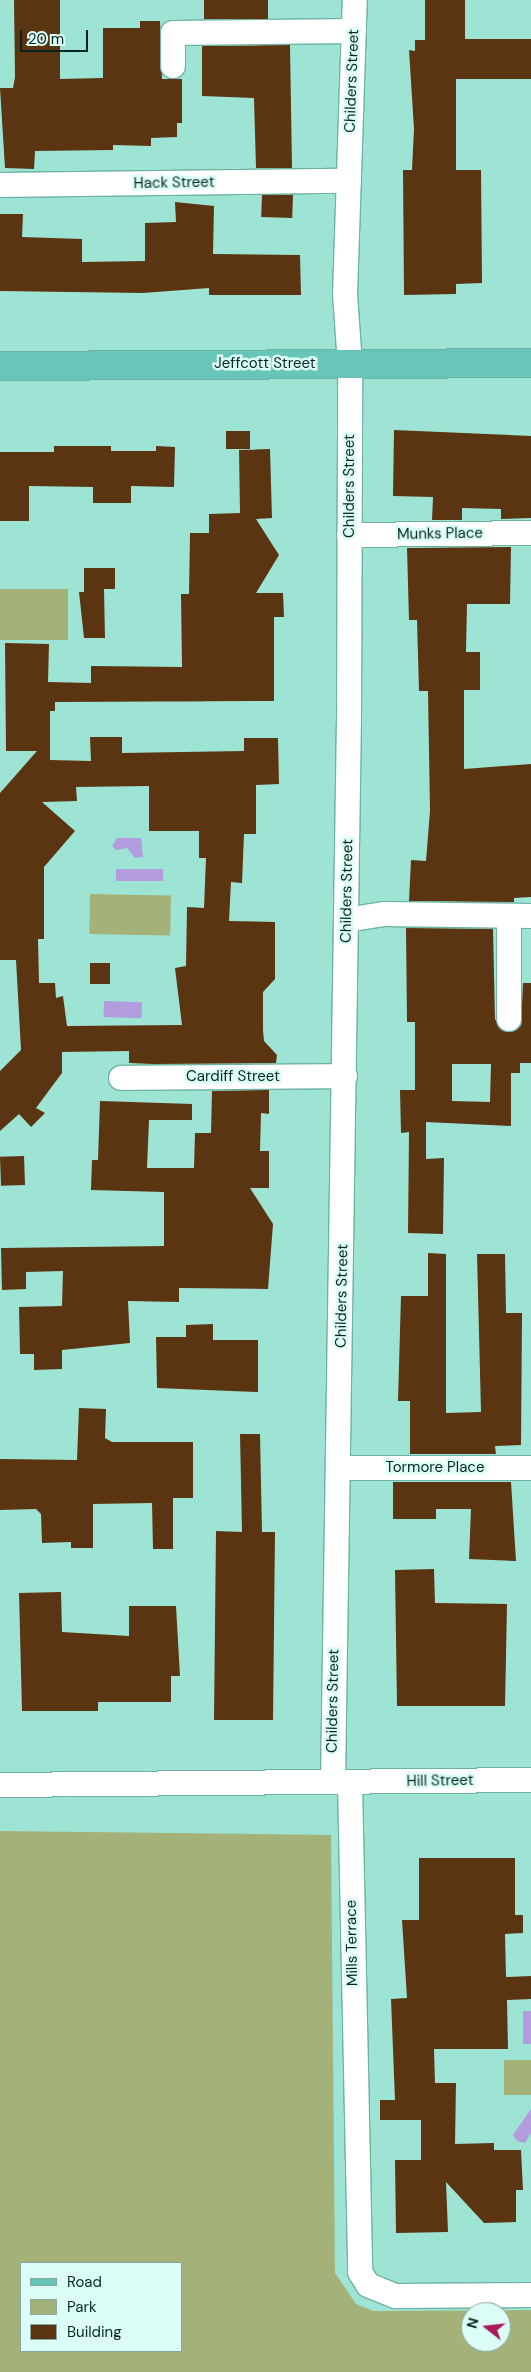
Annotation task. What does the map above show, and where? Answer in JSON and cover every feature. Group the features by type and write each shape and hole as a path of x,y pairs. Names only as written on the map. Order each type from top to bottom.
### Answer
{"main road":[{"name":"Jeffcott Street","path":"0,366 531,363"}],"street":[{"name":"Childers Street","path":"341,1782 339,1468 345,1076 350,364 345,295 355,0"},
{"path":"174,66 173,33 354,31"},
{"name":"Hack Street","path":"0,185 349,181"},
{"name":"Munks Place","path":"349,535 531,533"},
{"path":"346,920 385,914 520,916 509,1019"},
{"name":"Cardiff Street","path":"120,1078 345,1076"},
{"name":"Tormore Place","path":"339,1468 531,1468"},
{"name":"Hill Street","path":"341,1782 531,1780"},
{"path":"3,1787 341,1782"},
{"name":"Mills Terrace","path":"341,1782 360,2272 368,2285 396,2296 531,2295"}],"green space":[{"path":"0,589 68,589 68,640 0,640"},
{"path":"90,894 171,895 170,935 89,934"},
{"path":"0,1831 331,1835 335,2273 356,2304 373,2311 461,2310 461,2352 511,2352 511,2310 531,2310 531,2372 0,2372"},
{"path":"504,2060 531,2060 531,2095 504,2095"}],"shaded area":[{"path":"117,838 141,838 143,857 135,858 127,848 116,850 112,846"},
{"path":"116,869 163,869 163,881 116,881"},
{"path":"104,1001 142,1002 141,1018 103,1017"},
{"path":"523,2011 531,2011 531,2044 523,2044"},
{"path":"531,2109 531,2133 525,2143 517,2141 513,2135"}],"building":[{"path":"14,0 60,0 60,79 103,78 103,28 140,28 140,21 160,21 162,79 182,79 182,123 177,123 177,137 151,138 151,146 113,145 113,150 35,151 34,169 5,168 0,88 13,88 15,77"},
{"path":"204,0 268,0 268,19 204,19"},
{"path":"425,0 465,0 465,39 531,39 531,79 456,79 456,170 481,170 482,283 456,284 456,294 404,295 403,170 412,170 414,129 409,50 415,51 415,40 425,40"},
{"path":"290,45 292,168 256,168 254,98 202,96 202,46"},
{"path":"262,194 293,195 292,218 261,217"},
{"path":"175,202 214,206 213,254 300,255 301,295 209,295 209,288 143,293 0,291 0,214 23,214 22,237 82,239 82,262 145,261 145,223 176,222"},
{"path":"394,430 531,436 531,518 501,519 501,509 462,508 462,520 432,520 433,497 393,496"},
{"path":"226,431 250,431 250,449 226,449"},
{"path":"54,446 111,446 111,451 156,451 156,446 175,447 174,487 131,486 131,503 93,503 93,487 29,486 29,521 0,521 0,452 54,452"},
{"path":"270,449 272,518 256,519 279,555 256,593 283,593 284,617 274,617 274,701 55,702 55,711 50,711 50,760 91,761 90,737 122,737 122,753 244,751 244,738 278,738 279,784 256,785 256,834 244,834 242,883 231,882 229,921 275,922 275,979 263,992 263,1030 264,1041 277,1055 276,1063 129,1063 129,1051 62,1052 62,1073 36,1108 45,1113 31,1127 19,1114 0,1131 0,1071 21,1050 16,960 0,960 0,793 37,751 6,751 5,643 49,644 48,682 91,683 91,666 182,667 181,594 189,594 190,533 209,533 209,514 240,513 239,450","holes":["149,786 149,831 199,831 199,858 206,858 204,908 187,907 186,966 175,968 182,1025 67,1026 63,996 56,998 55,983 39,983 38,939 44,939 44,867 75,831 42,802 77,801 76,787"]},
{"path":"511,547 510,604 467,604 466,652 480,652 480,690 464,690 464,769 531,764 531,897 514,898 514,902 409,901 411,860 426,861 430,811 428,691 419,691 417,620 409,620 407,548"},
{"path":"84,568 115,568 115,589 104,589 105,638 84,638 79,592 84,592"},
{"path":"406,928 493,929 495,1019 503,1031 521,1026 523,983 531,983 531,1063 520,1063 520,1073 511,1073 511,1126 426,1122 426,1159 444,1158 443,1234 408,1233 409,1132 401,1133 400,1090 415,1090 415,1022 407,1022","holes":["452,1064 491,1064 490,1102 452,1101"]},
{"path":"90,963 110,963 110,984 90,984"},
{"path":"269,1090 269,1114 261,1113 260,1151 269,1151 269,1188 250,1188 273,1224 268,1289 179,1288 179,1302 128,1301 130,1343 62,1350 62,1369 34,1370 34,1354 20,1354 19,1307 62,1306 63,1271 26,1272 26,1289 2,1290 1,1248 164,1246 164,1192 91,1190 92,1160 98,1160 100,1101 192,1104 192,1120 149,1120 147,1168 194,1168 195,1133 211,1133 212,1091"},
{"path":"24,1156 25,1185 1,1186 0,1157"},
{"path":"428,1253 446,1254 446,1413 481,1412 477,1254 505,1254 506,1313 522,1313 521,1445 495,1446 496,1454 410,1454 410,1401 398,1401 401,1296 428,1296"},
{"path":"213,1324 213,1340 258,1340 258,1392 157,1388 156,1337 186,1337 186,1325"},
{"path":"79,1408 106,1409 105,1438 112,1442 193,1442 193,1498 173,1498 173,1549 153,1549 152,1503 93,1504 93,1548 71,1548 71,1542 42,1543 41,1514 36,1509 0,1510 0,1459 77,1460"},
{"path":"240,1434 260,1434 262,1532 275,1532 273,1720 214,1720 216,1531 242,1532"},
{"path":"393,1482 511,1482 516,1561 469,1559 471,1509 436,1509 436,1519 393,1519"},
{"path":"434,1569 435,1603 507,1604 505,1706 397,1706 395,1570"},
{"path":"61,1592 62,1632 129,1636 129,1606 176,1606 180,1676 171,1676 171,1702 98,1702 98,1711 22,1711 19,1593"},
{"path":"419,1858 515,1858 515,1915 523,1915 523,1933 505,1934 506,1977 531,1976 531,1999 507,2000 508,2049 434,2049 435,2083 456,2083 455,2144 494,2143 494,2150 521,2150 523,2190 516,2190 516,2222 484,2223 446,2182 448,2232 396,2233 395,2160 421,2160 421,2120 380,2120 380,2100 395,2100 391,1999 407,1998 402,1920 419,1920"}]}
